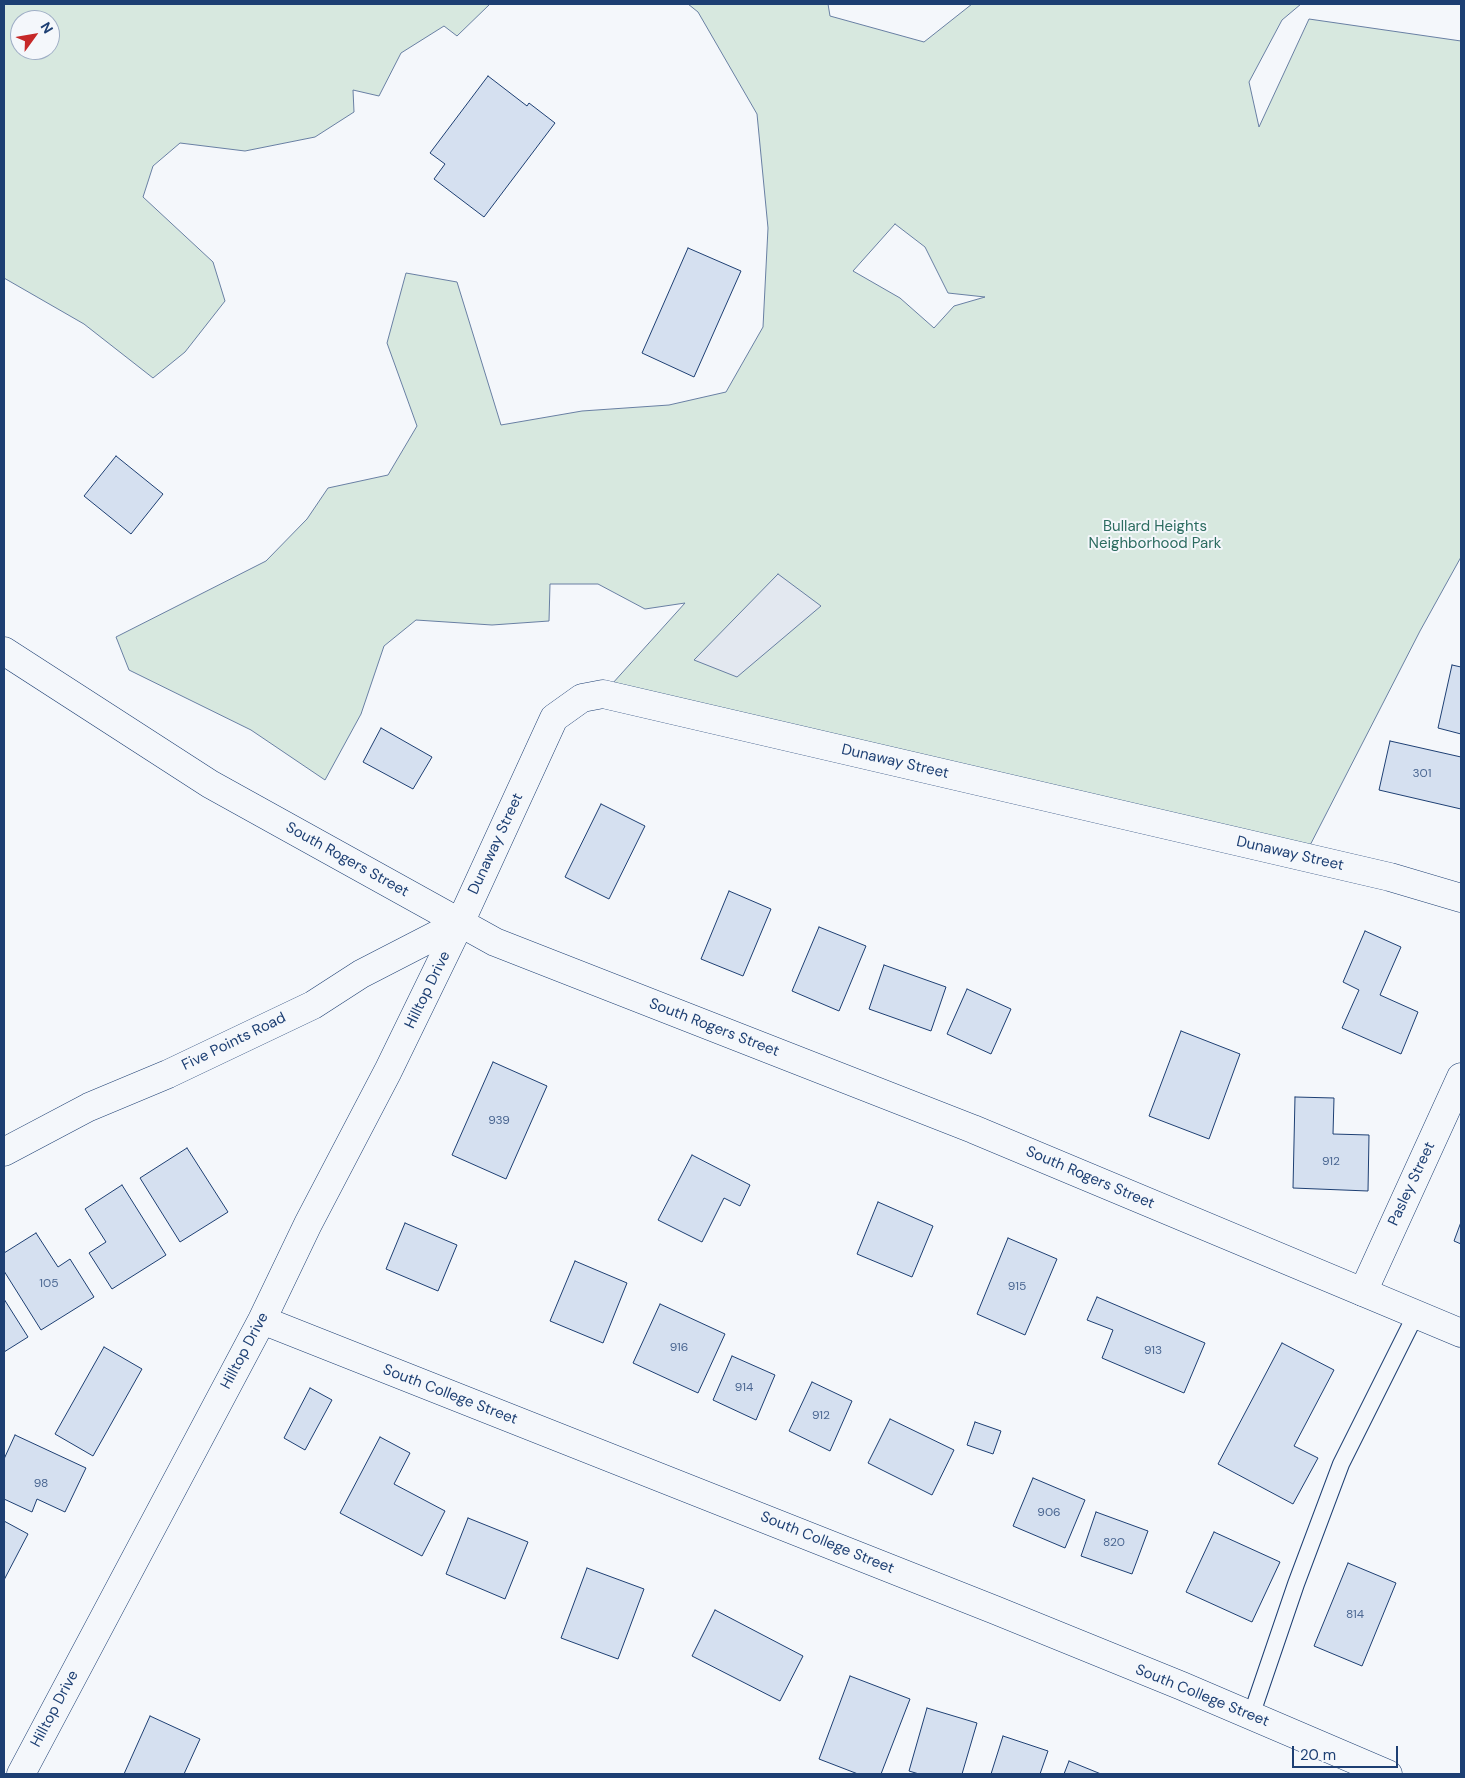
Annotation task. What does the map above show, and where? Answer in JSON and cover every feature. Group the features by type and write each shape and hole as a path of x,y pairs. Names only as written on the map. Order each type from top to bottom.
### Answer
{"street":[{"name":"South Rogers Street","path":"4,651 210,784 495,942 973,1129 1461,1332"},
{"name":"Dunaway Street","path":"460,923 554,718 582,698 603,694 1390,877 1461,898"},
{"name":"Five Points Road","path":"4,1152 89,1107 168,1074 313,1004 361,974 460,923"},
{"name":"Hilltop Drive","path":"25,1773 262,1320 308,1224 388,1071 460,923"},
{"name":"Pasley Street","path":"1363,1292 1461,1077"},
{"name":"South College Street","path":"262,1320 986,1606 1388,1774"}],"lane":[{"path":"1251,1716 1296,1584 1341,1464 1416,1314"}],"green space":[{"path":"4,4 490,4 457,36 444,26 401,53 379,96 353,90 354,112 315,137 245,151 180,143 153,166 143,197 213,262 225,301 185,352 153,378 84,324 4,278"},
{"name":"Bullard Heights Neighborhood Park","path":"688,4 828,4 830,16 924,42 972,4 1301,4 1282,20 1249,82 1259,127 1309,19 1461,41 1461,557 1420,631 1304,857 603,694 685,603 645,609 598,584 550,584 549,621 492,625 416,620 384,646 361,714 325,780 251,730 129,670 116,637 266,561 307,519 328,488 388,475 417,426 387,343 406,273 457,282 501,425 582,411 669,405 726,392 763,327 768,228 757,114 698,12","holes":["895,224 925,247 948,293 985,297 954,306 934,328 900,298 853,271"]}],"shaded area":[{"path":"778,574 821,606 737,677 694,660"}],"building":[{"path":"488,76 527,106 529,103 555,123 484,217 434,179 445,164 430,153"},
{"path":"688,248 741,271 694,377 642,353"},
{"path":"116,456 163,494 131,534 84,496"},
{"path":"1452,665 1461,667 1461,734 1438,728"},
{"path":"381,728 432,757 413,789 363,762"},
{"path":"1390,741 1461,757 1461,809 1379,790"},
{"path":"601,804 645,826 609,899 565,877"},
{"path":"729,891 771,909 743,976 701,959"},
{"path":"819,927 866,946 839,1011 792,991"},
{"path":"1365,931 1401,947 1380,995 1418,1012 1401,1054 1342,1028 1359,990 1343,982"},
{"path":"884,965 946,987 931,1031 869,1009"},
{"path":"967,989 1011,1009 991,1054 947,1034"},
{"path":"1181,1031 1240,1054 1209,1139 1149,1116"},
{"path":"493,1062 547,1086 506,1179 452,1155"},
{"path":"1295,1097 1334,1098 1333,1134 1369,1135 1368,1191 1293,1188"},
{"path":"187,1148 228,1212 180,1242 140,1178"},
{"path":"692,1155 750,1185 740,1206 724,1198 702,1242 658,1220"},
{"path":"122,1185 166,1255 112,1289 89,1253 106,1242 85,1209"},
{"path":"878,1202 933,1226 912,1277 857,1254"},
{"path":"1461,1222 1461,1244 1454,1241"},
{"path":"405,1223 457,1245 438,1291 386,1269"},
{"path":"36,1233 58,1267 70,1259 94,1297 41,1330 4,1271 4,1253"},
{"path":"1008,1238 1057,1259 1025,1335 977,1314"},
{"path":"575,1261 627,1283 603,1343 550,1321"},
{"path":"1097,1297 1205,1343 1184,1393 1102,1358 1113,1330 1087,1320"},
{"path":"4,1299 28,1337 4,1352"},
{"path":"660,1304 725,1334 698,1393 633,1363"},
{"path":"1282,1343 1334,1370 1294,1446 1318,1458 1293,1504 1218,1464"},
{"path":"104,1347 142,1369 93,1456 55,1434"},
{"path":"732,1356 775,1375 756,1420 713,1400"},
{"path":"812,1382 852,1401 830,1451 789,1431"},
{"path":"310,1388 332,1400 305,1450 284,1438"},
{"path":"890,1419 954,1450 932,1495 868,1463"},
{"path":"975,1422 1001,1431 993,1454 967,1445"},
{"path":"15,1435 86,1468 65,1512 37,1499 32,1512 4,1499 4,1459"},
{"path":"380,1437 410,1453 394,1484 445,1511 422,1556 340,1513"},
{"path":"1033,1478 1085,1500 1065,1548 1013,1526"},
{"path":"1096,1512 1148,1531 1132,1574 1081,1556"},
{"path":"468,1518 528,1542 505,1599 446,1574"},
{"path":"4,1521 28,1534 4,1580"},
{"path":"1214,1532 1280,1562 1252,1622 1186,1592"},
{"path":"1348,1563 1396,1583 1362,1666 1314,1646"},
{"path":"587,1568 644,1589 618,1659 561,1638"},
{"path":"715,1610 803,1656 780,1701 692,1656"},
{"path":"850,1676 910,1699 881,1774 858,1774 819,1759"},
{"path":"927,1708 977,1723 962,1774 919,1774 909,1771"},
{"path":"150,1716 200,1739 184,1774 124,1774"},
{"path":"1003,1736 1048,1751 1040,1774 991,1774"},
{"path":"1069,1761 1101,1774 1064,1774"}]}
